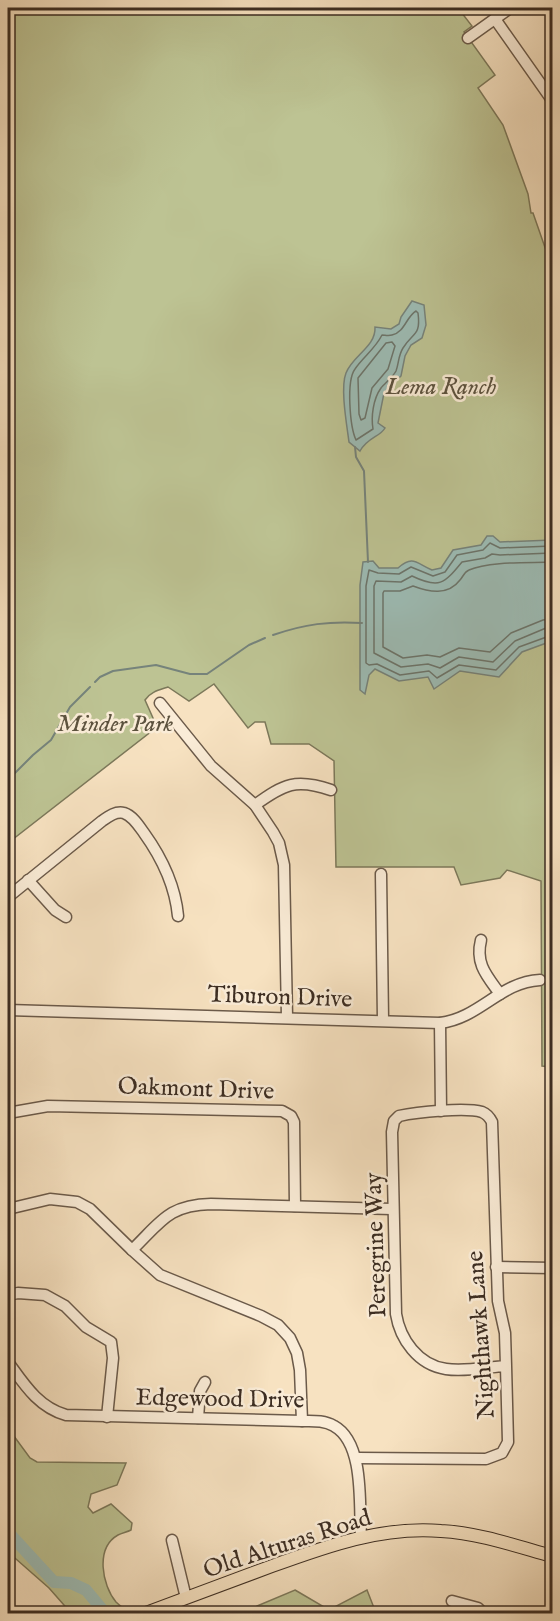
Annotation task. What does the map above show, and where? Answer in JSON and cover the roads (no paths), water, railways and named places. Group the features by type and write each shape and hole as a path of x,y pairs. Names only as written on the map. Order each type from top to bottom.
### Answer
{"main road":[{"name":"Old Alturas Road","path":"143,1614 314,1551 361,1537 403,1531 440,1530 484,1537 552,1556"}],"street":[{"path":"468,38 510,8"},
{"path":"495,19 551,94"},
{"path":"160,703 211,766 255,805 273,832 284,866 287,1017"},
{"path":"255,805 278,790 299,783 313,784 331,790"},
{"path":"8,897 102,821 116,813 123,813 134,820 163,863 174,890 178,916"},
{"path":"381,874 383,1020"},
{"path":"28,880 55,910 66,917"},
{"path":"481,940 479,961 500,994"},
{"name":"Tiburon Drive","path":"8,1010 440,1023 467,1016 521,982 540,980"},
{"path":"440,1023 441,1111"},
{"name":"Oakmont Drive","path":"8,1113 48,1106 282,1111 291,1116 294,1122 295,1206"},
{"name":"Peregrine Way","path":"441,1111 402,1115 394,1121 392,1132 393,1209 398,1325 404,1340 417,1355 444,1369 506,1366"},
{"name":"Nighthawk Lane","path":"357,1458 486,1459 498,1456 504,1451 508,1442 505,1333 498,1301 496,1267 492,1122 482,1112 441,1111"},
{"path":"8,1209 50,1199 77,1202 90,1209 132,1251 166,1279 268,1319 286,1333 295,1348 299,1364 302,1421"},
{"path":"132,1251 170,1213 187,1206 211,1204 393,1209"},
{"path":"496,1267 552,1268"},
{"path":"8,1295 18,1293 45,1295 65,1306 86,1327 111,1342 113,1358 107,1417"},
{"name":"Edgewood Drive","path":"8,1362 38,1401 54,1411 73,1416 324,1422 341,1430 352,1445 357,1458 361,1537"},
{"path":"198,1418 200,1391 205,1382"},
{"path":"172,1540 186,1598"},
{"path":"452,1601 478,1608 484,1614"}],"water":[{"path":"412,301 424,305 426,325 422,338 411,345 405,356 401,376 384,393 378,423 385,428 360,451 349,442 344,397 346,373 372,340 375,327 391,329 399,324"},
{"path":"487,536 493,536 500,542 552,540 552,641 522,652 499,677 460,671 434,689 428,677 399,681 375,669 369,675 365,694 360,690 360,585 363,562 373,561 379,568 398,568 411,561 432,570 441,568 453,550 481,545"}],"waterway":[{"path":"355,447 356,457 364,471 368,562"},
{"path":"273,635 317,624 362,623"},
{"path":"95,682 113,671 156,665 190,674 207,674 249,645 265,638"},
{"path":"8,780 51,740 70,707 90,687"},
{"path":"8,1532 54,1582 71,1583 86,1590 106,1614"}],"park label":[{"name":"Lema Ranch","path":"441,386"},
{"name":"Minder Park","path":"115,723"}]}
